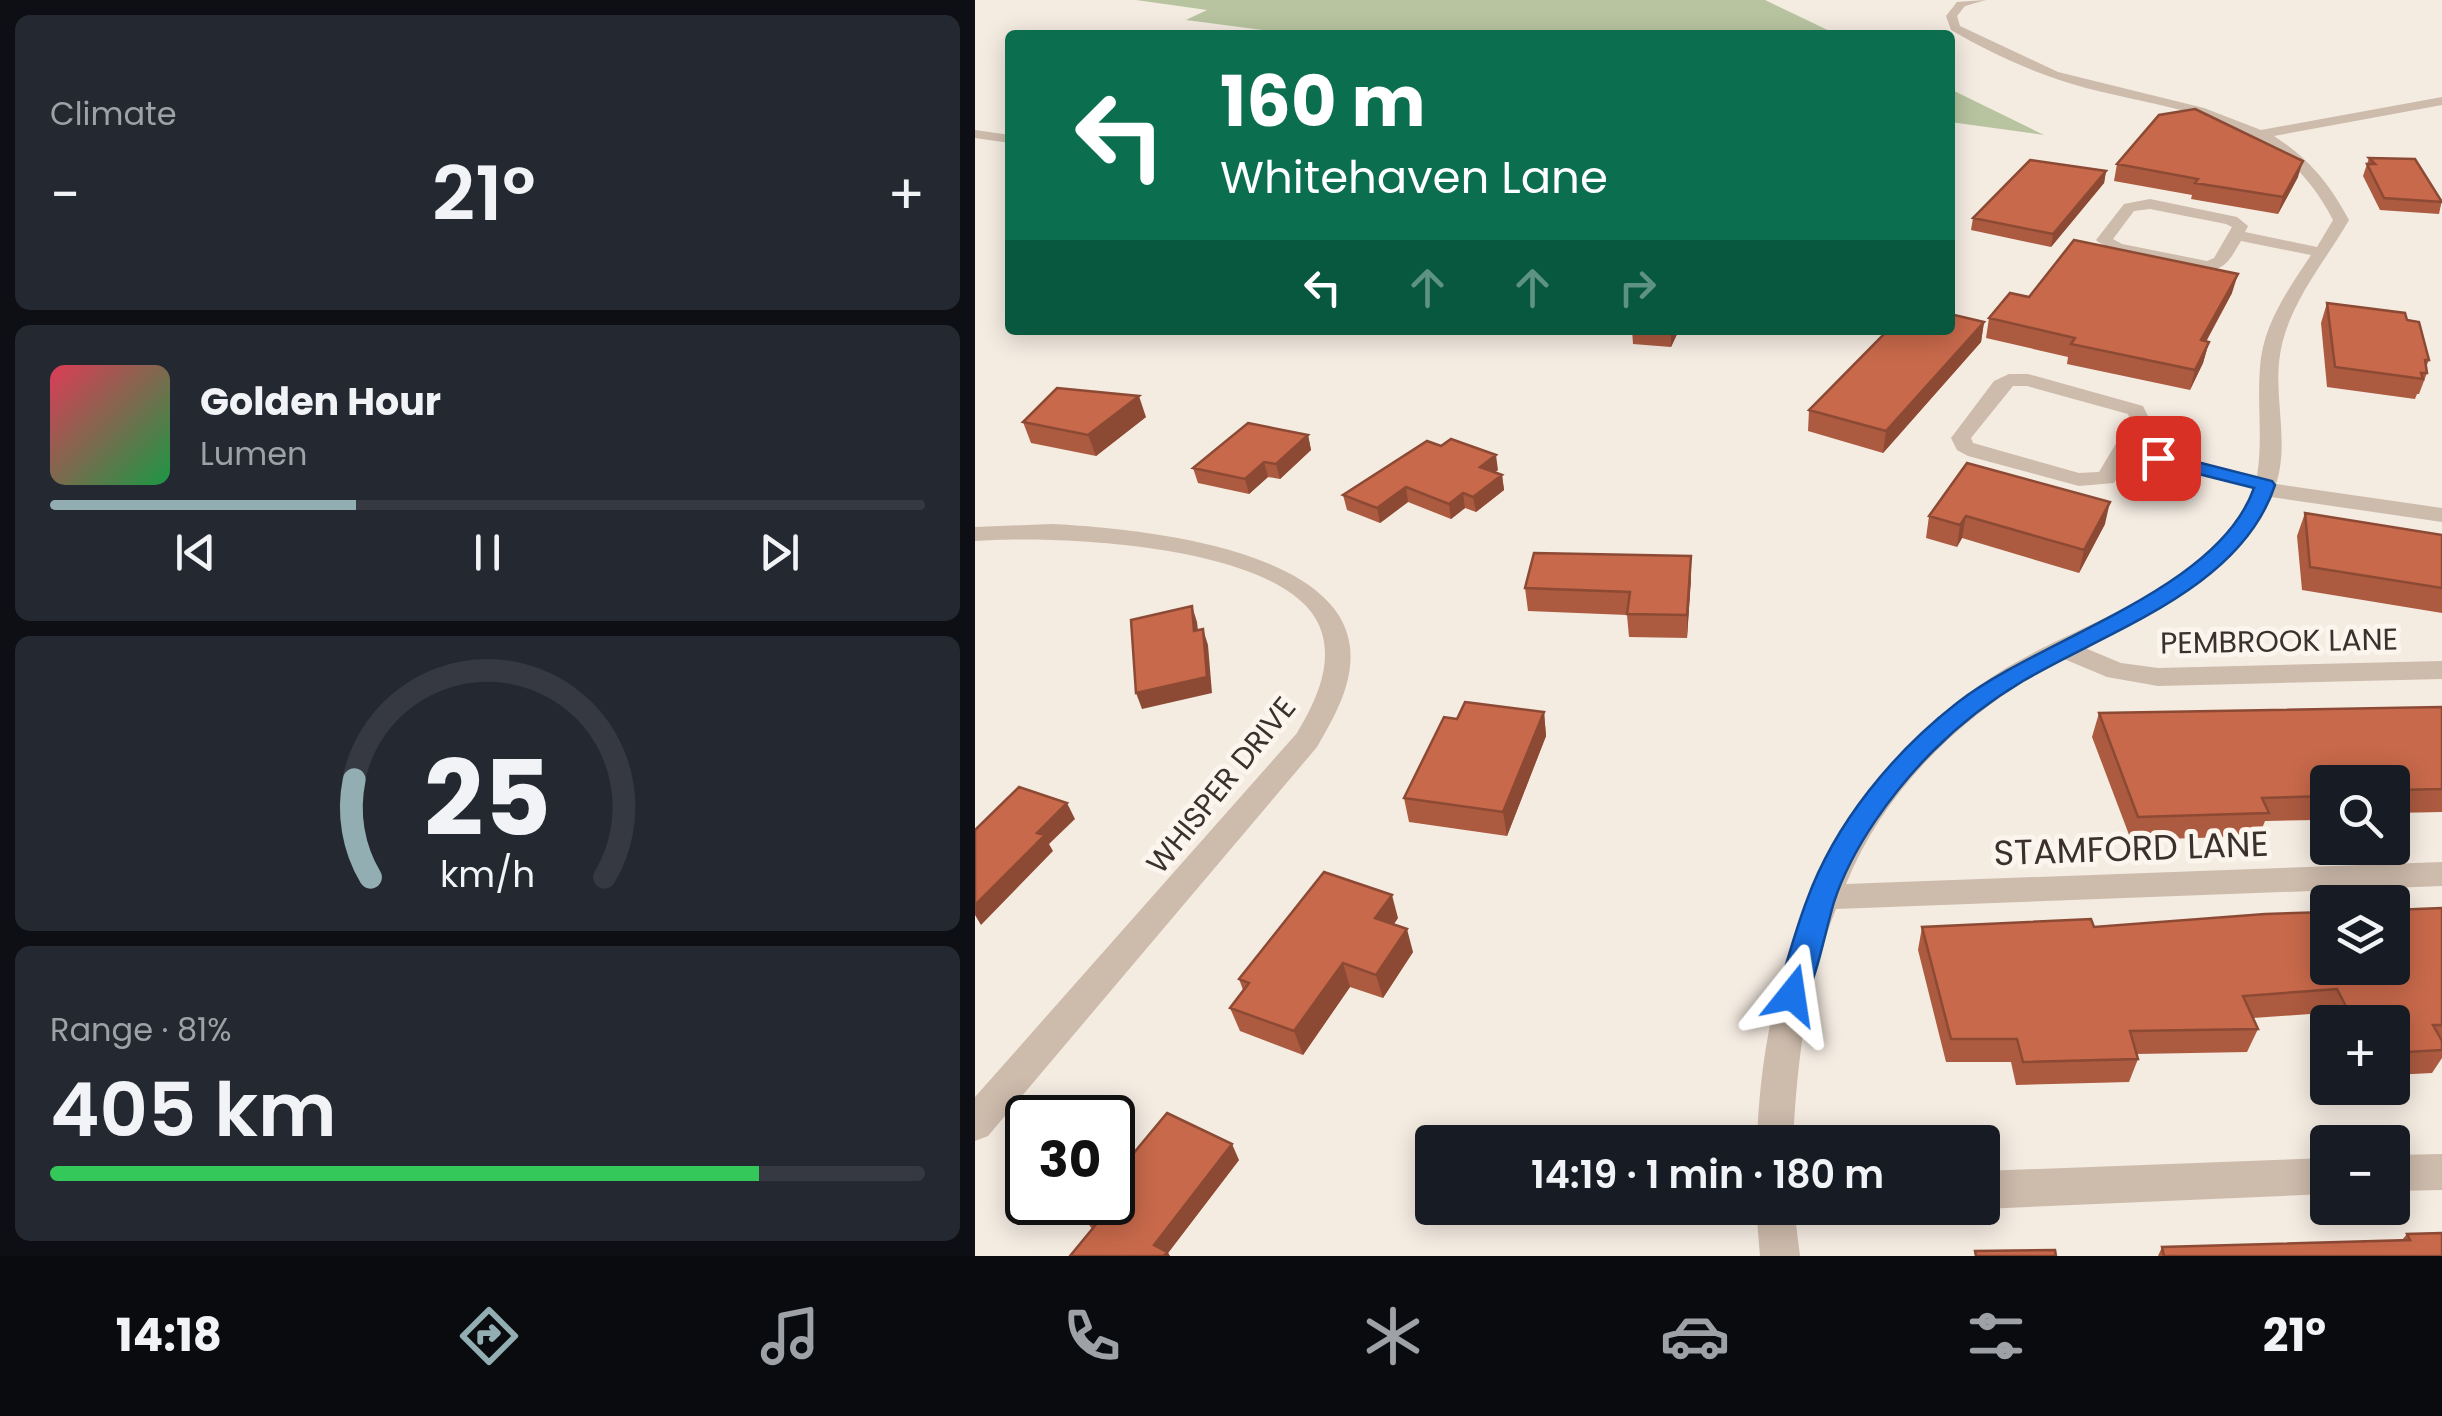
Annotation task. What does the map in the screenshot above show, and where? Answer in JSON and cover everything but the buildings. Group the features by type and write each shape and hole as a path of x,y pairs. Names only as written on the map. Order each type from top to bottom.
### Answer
{"street":[{"path":"1776,1125 1784,1030 1800,959 1822,897 1851,839 1886,788 1925,744 1967,707 2063,649 2122,621 2207,564 2248,520 2264,487 2274,431 2270,376 2274,340 2287,308 2341,220 2331,192 2304,162 2261,134 2173,104 2033,68 1955,28 1951,16 1961,4 1981,0"},
{"path":"2261,134 2442,101"},
{"path":"975,134 1005,138"},
{"path":"2139,204 2231,220 2240,226 2236,234 2219,262 2209,266 2117,248 2104,240 2129,207 2139,204"},
{"path":"2236,234 2324,253"},
{"path":"2022,379 2136,410 2141,420 2124,449 2106,478 2086,482 1975,452 1961,438 2001,384 2022,379"},
{"path":"2124,449 2264,487 2442,515"},
{"name":"WHISPER DRIVE","path":"975,534 1061,528 1109,532 1270,571 1292,582 1319,605 1338,638 1340,656 1331,697 1307,740 975,1124"},
{"name":"PEMBROOK LANE","path":"2063,649 2117,671 2158,678 2442,670"},
{"name":"STAMFORD LANE","path":"1822,897 2442,874"},
{"path":"2410,1173 2442,1172"},
{"path":"2000,1189 2310,1177"},
{"path":"1777,1225 1780,1256"}],"green space":[{"path":"1136,0 1765,0 1828,30 1263,30 1186,20 1207,10"},
{"path":"1955,91 2044,135 1955,123"}],"route":[{"path":"1792,995 1822,897 1851,839 1886,788 1925,744 1967,707 2014,676 2165,596 2207,564 2257,508 2265,485 2158,458"}]}
